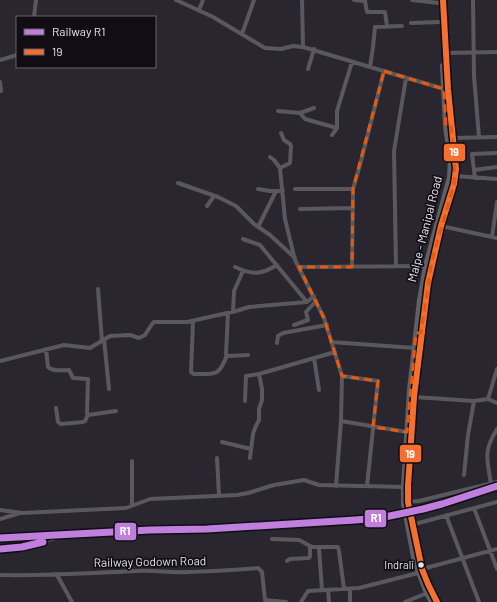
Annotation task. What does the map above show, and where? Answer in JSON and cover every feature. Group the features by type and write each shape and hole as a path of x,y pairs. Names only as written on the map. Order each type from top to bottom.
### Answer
{"highway":[{"name":"Malpe - Manipal Road","path":"437,602 420,571 410,525 404,487 407,432 415,348 430,272 455,176 455,160 444,89 440,22 441,1"},
{"name":"Malpe - Manipal Road","path":"406,502 419,333 426,266 450,177 451,160 446,54 441,1"},
{"path":"420,571 427,593 432,602"}],"street":[{"path":"34,16 36,0"},
{"path":"176,0 213,17 265,48 281,49 293,46 314,49 352,62 444,89"},
{"path":"199,10 203,0"},
{"path":"242,34 254,0"},
{"path":"302,0 303,47"},
{"path":"354,0 365,1 366,11 385,12 387,26"},
{"path":"412,0 441,1"},
{"path":"473,0 474,52 479,137"},
{"path":"411,23 440,22"},
{"path":"370,67 375,27 402,26"},
{"path":"308,69 314,49"},
{"path":"446,54 497,52"},
{"path":"0,60 16,55"},
{"path":"332,135 337,128 337,111 352,62"},
{"path":"352,267 353,189 384,71"},
{"path":"396,265 394,152 406,78"},
{"path":"0,82 1,90"},
{"path":"278,111 300,113 314,108"},
{"path":"300,113 305,119 337,128"},
{"path":"280,168 290,163 291,146 284,140 281,133"},
{"path":"452,138 497,137"},
{"path":"475,178 472,154 497,153"},
{"path":"270,157 280,168 285,219 295,258 324,318 342,376 336,486"},
{"path":"474,170 497,167"},
{"path":"455,176 497,179"},
{"path":"178,183 236,206 258,227 295,258"},
{"path":"258,189 267,191 283,191"},
{"path":"295,189 353,189"},
{"path":"258,227 276,191"},
{"path":"207,206 214,196"},
{"path":"492,237 497,203"},
{"path":"300,209 352,208"},
{"path":"441,226 497,238"},
{"path":"243,239 260,245 307,302"},
{"path":"235,267 256,274 277,265"},
{"path":"299,267 396,265 426,266"},
{"path":"233,312 234,291 243,270"},
{"path":"98,289 109,389"},
{"path":"0,361 64,345 90,348 110,336 130,335 139,338 145,335 154,322 187,322 249,307 307,302 314,296"},
{"path":"294,325 308,320 306,312 316,301"},
{"path":"193,321 191,372 194,374 214,374 221,368 227,355 225,353 228,313"},
{"path":"277,343 278,336 283,333 326,325"},
{"path":"331,342 415,348"},
{"path":"46,349 49,369 69,370 73,378 88,379 88,415 84,422 61,424 58,422 56,408"},
{"path":"245,400 246,376 259,374 335,352"},
{"path":"227,355 248,355"},
{"path":"314,358 319,390"},
{"path":"488,399 497,369"},
{"path":"250,458 262,400 262,389 259,374"},
{"path":"342,376 378,381 367,486"},
{"path":"414,398 474,401 488,399 497,403"},
{"path":"464,475 468,435 474,401"},
{"path":"88,415 116,411"},
{"path":"340,421 407,432"},
{"path":"490,484 486,454 497,429"},
{"path":"222,442 251,449"},
{"path":"217,458 219,495"},
{"path":"132,461 132,505"},
{"path":"0,510 22,512 126,508 150,499 248,493 274,485 304,480 319,485 404,487"},
{"path":"406,502 419,501 497,482"},
{"path":"410,525 497,502"},
{"path":"474,508 497,569"},
{"path":"0,519 22,512"},
{"path":"446,515 479,602"},
{"path":"272,539 301,540 310,546 319,548 336,547 339,549 344,589"},
{"path":"287,561 290,559 309,558 310,546"},
{"path":"319,548 322,590"},
{"path":"302,601 308,591 350,589 370,586 497,549"},
{"name":"Railway Godown Road","path":"0,575 57,575 81,572 110,573 136,571 187,572 258,568 262,572 265,601"},
{"path":"57,575 72,602"},
{"path":"350,589 350,602"},
{"path":"328,590 329,602"},
{"path":"405,602 427,593"},
{"path":"265,601 286,602"}],"highlighted area":[{"path":"384,71 444,89 446,127 451,127 455,160 454,184 432,260 421,333 416,333 407,432 373,427 378,381 342,376 324,318 299,267 352,267 353,189"}],"railway":[{"path":"0,538 150,530"},
{"path":"0,549 22,547 55,539"}],"rail line":[{"name":"R1","path":"0,538 150,530 207,529 380,518 442,504 497,486"},
{"name":"R1","path":"0,549 22,547 43,542"}],"transit line":[{"name":"19","path":"437,602 422,569 408,502 408,486 414,397 428,283 441,226 454,184 456,169 448,89 443,0"}],"place":[{"name":"Indrali","path":"421,565"}]}
